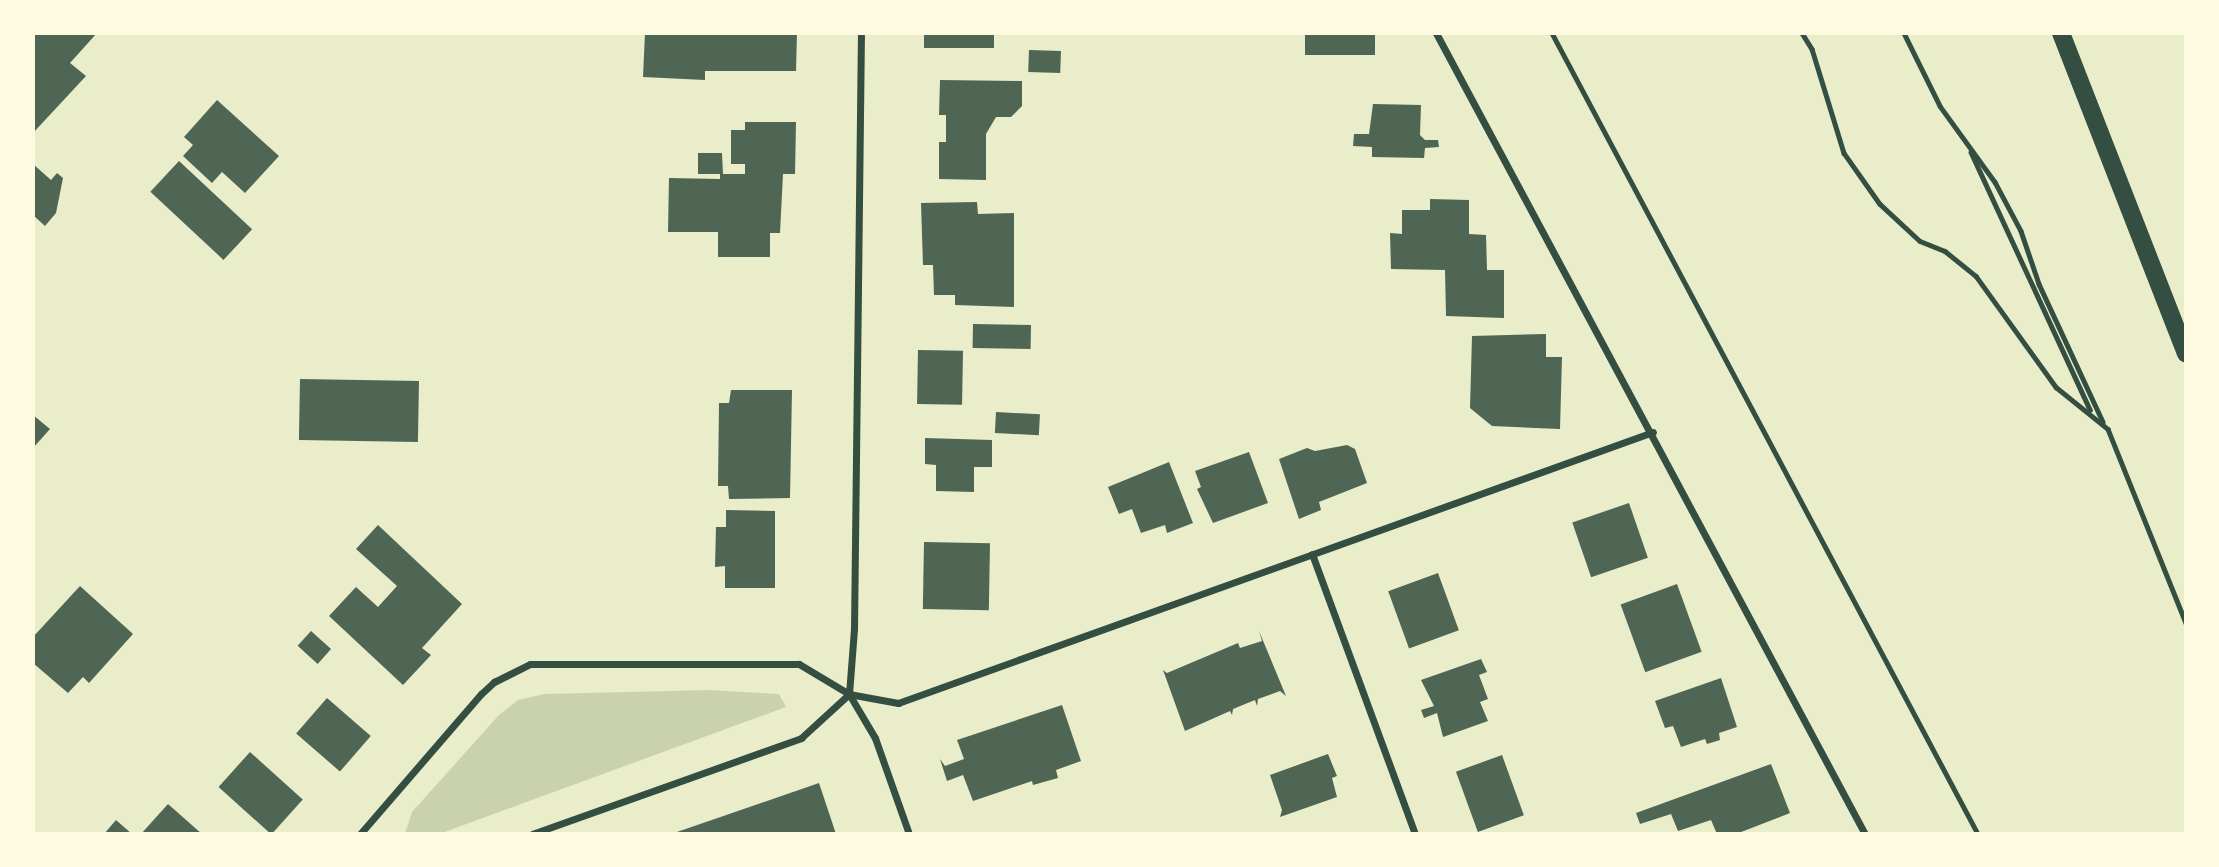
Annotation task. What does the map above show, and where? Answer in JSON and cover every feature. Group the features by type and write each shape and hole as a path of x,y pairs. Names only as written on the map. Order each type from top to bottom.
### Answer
{"main road":[{"path":"2061,33 2186,354"}],"street":[{"path":"861,33 854,629 849,694 875,738 909,834"},
{"path":"1436,33 1653,432 1865,834"},
{"path":"360,834 488,688 530,664 791,663 849,694 898,703 1653,432"},
{"path":"1312,554 1415,834"},
{"path":"532,834 801,738 849,694"}],"path":[{"path":"1552,33 1978,834"},
{"path":"1802,33 1812,49 1841,146 1880,204 1920,241 1945,251 1976,276 2056,387 2103,422"},
{"path":"1904,33 1940,106 1995,182 2021,231 2039,284 2103,422 2186,622"},
{"path":"1969,148 2083,401 2094,417"}],"green space":[{"path":"710,690 779,694 786,707 439,834 405,834 412,812 499,715 518,700 545,694"}],"building":[{"path":"33,33 97,33 70,63 86,76 33,133"},
{"path":"645,33 797,33 796,71 705,71 705,80 643,77"},
{"path":"924,33 994,33 994,48 924,48"},
{"path":"1305,33 1375,33 1375,55 1305,55"},
{"path":"1029,50 1061,51 1060,73 1028,72"},
{"path":"940,80 1022,81 1022,106 1011,117 996,117 986,134 986,180 939,179 939,142 946,142 946,115 939,115"},
{"path":"217,100 279,156 245,193 222,172 212,183 183,156 193,145 184,137"},
{"path":"1373,104 1421,105 1420,135 1425,140 1438,140 1439,147 1425,148 1424,158 1372,157 1372,147 1353,146 1354,134 1369,134"},
{"path":"745,122 796,122 795,174 783,174 780,233 770,233 770,257 718,257 718,232 668,232 669,178 720,179 720,174 698,174 698,153 722,153 723,174 745,174 745,164 731,164 731,130 745,130"},
{"path":"179,161 252,229 223,260 150,192"},
{"path":"33,164 51,180 57,173 63,178 56,213 45,226 33,215"},
{"path":"1430,199 1469,200 1469,234 1486,235 1487,270 1504,270 1504,318 1446,316 1445,270 1391,269 1390,233 1402,234 1402,210 1430,210"},
{"path":"977,202 978,214 1014,213 1014,307 955,305 955,295 934,295 933,265 923,265 921,203"},
{"path":"973,324 1031,325 1031,349 973,348"},
{"path":"1546,334 1546,357 1562,357 1560,429 1492,426 1470,408 1472,336"},
{"path":"918,350 963,351 962,405 917,404"},
{"path":"300,379 419,381 418,442 299,440"},
{"path":"731,390 792,390 790,498 729,499 728,486 718,486 719,403 729,403"},
{"path":"996,412 1040,414 1039,435 995,433"},
{"path":"33,415 50,429 33,448"},
{"path":"925,438 992,440 992,467 974,467 974,492 936,491 936,465 925,464"},
{"path":"1347,445 1355,449 1367,483 1319,502 1321,510 1299,519 1279,459 1307,448 1315,451"},
{"path":"1249,452 1268,503 1213,523 1197,489 1201,487 1195,471"},
{"path":"1169,462 1193,523 1167,533 1165,525 1141,533 1132,509 1119,514 1108,487"},
{"path":"1629,503 1648,558 1591,577 1572,523"},
{"path":"726,510 775,511 775,588 725,588 725,566 715,567 716,527 726,527"},
{"path":"378,525 462,604 422,648 431,655 403,685 329,616 356,587 378,607 397,586 356,549"},
{"path":"924,542 990,543 989,610 923,609"},
{"path":"1438,573 1459,630 1409,648 1388,591"},
{"path":"1677,584 1702,652 1645,672 1621,605"},
{"path":"80,586 133,634 89,683 83,677 68,693 33,663 33,637"},
{"path":"311,631 331,649 318,664 298,646"},
{"path":"1259,631 1286,696 1280,691 1258,699 1257,706 1255,700 1233,709 1232,715 1230,711 1185,731 1163,670 1167,673 1238,643 1240,648 1262,641"},
{"path":"1481,659 1487,672 1479,675 1488,699 1480,702 1488,721 1443,737 1437,713 1424,718 1421,710 1434,706 1421,680"},
{"path":"1721,678 1737,727 1719,733 1720,740 1707,744 1705,739 1681,747 1673,726 1665,728 1655,701"},
{"path":"327,698 371,736 340,772 296,733"},
{"path":"1062,705 1081,761 1056,770 1058,778 1033,785 1032,781 973,801 963,775 947,781 940,759 945,766 964,759 957,740"},
{"path":"250,752 303,800 271,834 219,787"},
{"path":"1328,754 1337,776 1332,778 1337,797 1280,817 1282,810 1270,775"},
{"path":"1502,755 1524,815 1478,832 1456,772"},
{"path":"1771,764 1790,813 1736,834 1717,834 1711,820 1678,831 1671,814 1640,824 1636,813"},
{"path":"819,783 836,834 674,834 674,833"},
{"path":"168,804 202,834 141,834"},
{"path":"116,820 132,834 104,834"}]}
